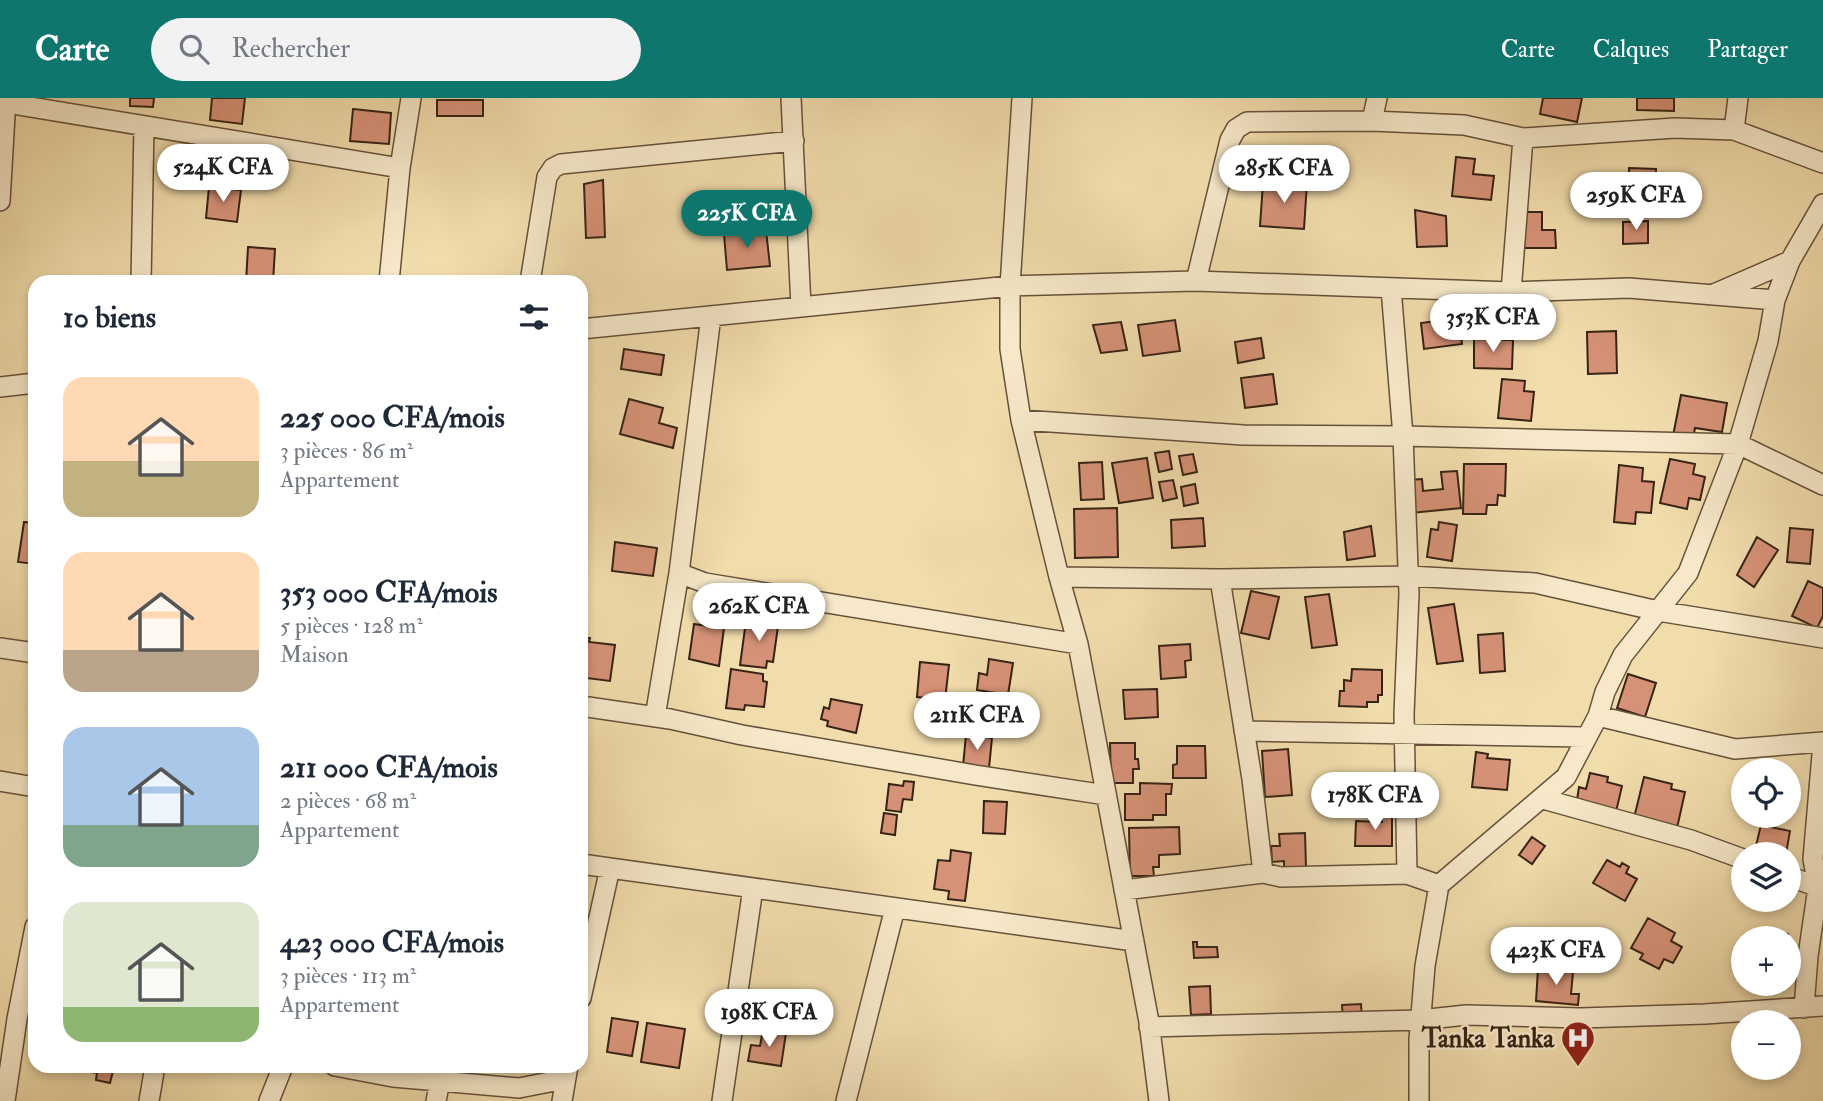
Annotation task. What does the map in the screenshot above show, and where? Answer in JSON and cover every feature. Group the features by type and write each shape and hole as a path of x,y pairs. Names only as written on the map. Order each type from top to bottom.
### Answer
{"street":[{"path":"390,275 400,168 411,98"},
{"path":"791,98 800,307"},
{"path":"1022,98 1010,286 1010,349 1021,420 1078,644 1134,941 1160,1101"},
{"path":"1372,121 1377,98"},
{"path":"1734,130 1738,98"},
{"path":"0,201 6,100 144,126 400,168"},
{"path":"1196,281 1230,140 1236,130 1247,122 1372,121 1464,125 1523,138 1675,128 1734,130 1823,163"},
{"path":"141,275 144,126"},
{"path":"1511,292 1523,138"},
{"path":"531,275 547,177 553,168 561,164 794,141"},
{"path":"1419,1101 1420,1020 1425,966 1439,886 1566,777 1598,716 1605,692 1623,655 1688,573 1738,444 1768,341 1775,300 1790,261 1823,204"},
{"path":"1712,295 1790,261"},
{"path":"588,328 1010,286 1196,281 1511,292 1629,288 1775,300"},
{"path":"1391,288 1403,436 1409,576 1405,735 1407,874"},
{"path":"655,717 679,573 711,316"},
{"path":"0,387 28,384"},
{"path":"1021,420 1243,435 1738,444 1823,485"},
{"path":"679,573 705,583 1078,644"},
{"path":"1059,577 1220,579 1409,576 1535,583 1658,611 1823,638"},
{"path":"1220,579 1263,873"},
{"path":"0,648 28,652"},
{"path":"588,707 935,769 1106,795"},
{"path":"1149,1027 1420,1020 1466,1015 1581,1018 1814,1007 1808,956 1818,887 1813,859 1823,742 1735,749 1598,716"},
{"path":"1244,731 1586,737"},
{"path":"0,781 28,786"},
{"path":"1543,799 1691,840 1731,855"},
{"path":"588,865 1134,941"},
{"path":"588,967 610,868"},
{"path":"1124,890 1263,873 1281,877 1407,874 1439,886"},
{"path":"1801,881 1818,887"},
{"path":"722,1101 753,888"},
{"path":"846,1101 895,908"},
{"path":"5,1101 28,963"},
{"path":"149,1101 154,1073"},
{"path":"270,1101 280,1073"},
{"path":"372,1073 519,1088 563,1073"},
{"path":"562,1101 566,1073"},
{"path":"436,1101 440,1081"}],"building":[{"path":"130,98 154,98 153,107 130,106"},
{"path":"212,98 245,98 242,124 210,120"},
{"path":"1543,98 1582,98 1577,122 1540,114"},
{"path":"1637,98 1674,98 1674,111 1637,110"},
{"path":"437,100 483,100 483,116 437,116"},
{"path":"353,109 391,113 389,144 350,141"},
{"path":"1456,157 1475,159 1473,174 1494,176 1491,200 1452,196"},
{"path":"1629,168 1656,169 1655,200 1628,199"},
{"path":"603,180 605,237 586,238 584,184"},
{"path":"1307,182 1304,229 1260,226 1263,183"},
{"path":"209,187 241,190 237,222 206,218"},
{"path":"1415,210 1446,216 1447,246 1417,247"},
{"path":"1520,212 1542,212 1542,230 1555,230 1556,248 1521,248"},
{"path":"1648,221 1648,243 1623,244 1623,222"},
{"path":"766,230 770,266 727,270 724,234"},
{"path":"248,247 275,249 273,275 246,275"},
{"path":"1459,318 1462,344 1424,349 1421,323"},
{"path":"1175,320 1180,351 1143,356 1138,325"},
{"path":"1121,322 1127,350 1101,353 1093,325"},
{"path":"1616,331 1617,373 1588,374 1587,332"},
{"path":"1261,338 1264,358 1238,363 1235,342"},
{"path":"1474,339 1513,340 1512,369 1474,368"},
{"path":"624,349 664,355 661,375 621,369"},
{"path":"1273,374 1277,404 1245,408 1241,378"},
{"path":"1502,379 1525,381 1524,391 1534,392 1531,421 1498,418"},
{"path":"1681,395 1727,403 1722,432 1695,428 1693,439 1673,436"},
{"path":"629,399 663,408 659,423 677,428 673,448 620,434"},
{"path":"1169,451 1172,469 1159,472 1155,453"},
{"path":"1193,454 1197,472 1183,475 1179,456"},
{"path":"1147,458 1153,498 1119,503 1112,463"},
{"path":"1670,459 1695,464 1693,474 1705,477 1700,500 1689,498 1687,509 1660,503"},
{"path":"1102,462 1104,499 1081,500 1079,463"},
{"path":"1464,464 1506,464 1505,496 1498,495 1497,505 1487,505 1486,514 1463,514"},
{"path":"1619,465 1643,468 1642,481 1654,482 1651,513 1636,512 1635,524 1614,522"},
{"path":"1457,471 1461,508 1411,513 1408,480 1422,479 1423,491 1443,489 1441,472"},
{"path":"1173,480 1177,498 1163,501 1159,482"},
{"path":"1195,484 1198,503 1184,506 1181,487"},
{"path":"1117,508 1118,557 1075,558 1074,509"},
{"path":"1203,518 1205,546 1172,548 1171,520"},
{"path":"24,522 28,522 28,563 18,562"},
{"path":"1439,522 1457,525 1452,561 1427,557 1431,529 1438,530"},
{"path":"1371,526 1375,556 1347,560 1344,532"},
{"path":"1790,528 1813,530 1810,564 1787,562"},
{"path":"1757,537 1778,550 1754,587 1737,575"},
{"path":"615,542 657,548 653,576 612,571"},
{"path":"1808,581 1823,588 1823,616 1817,628 1792,616"},
{"path":"1251,591 1279,597 1269,639 1241,633"},
{"path":"1329,594 1337,645 1312,648 1305,597"},
{"path":"1454,604 1463,661 1437,664 1428,608"},
{"path":"767,617 779,619 773,662 767,661 766,668 740,665 746,621 766,624"},
{"path":"694,624 724,628 719,666 689,659"},
{"path":"1503,633 1505,671 1480,673 1478,635"},
{"path":"588,638 589,642 615,645 610,681 588,678"},
{"path":"1190,644 1191,660 1185,661 1186,677 1161,679 1159,646"},
{"path":"989,659 1013,663 1008,695 977,690 979,673 987,675"},
{"path":"920,662 949,665 945,700 917,697"},
{"path":"731,669 763,674 763,681 767,682 764,707 745,705 744,710 726,708"},
{"path":"1352,669 1382,670 1382,695 1378,695 1378,702 1367,702 1367,707 1339,706 1340,691 1344,691 1344,680 1351,681"},
{"path":"1628,674 1656,683 1645,717 1617,708"},
{"path":"1157,689 1158,717 1125,719 1123,690"},
{"path":"991,694 1024,700 1022,710 1033,712 1031,726 1019,724 1017,734 985,729"},
{"path":"831,699 862,705 856,733 827,726 828,721 821,719 824,707 829,709"},
{"path":"966,735 992,738 989,768 963,766"},
{"path":"1110,743 1135,743 1135,759 1138,759 1139,769 1133,769 1133,783 1111,783"},
{"path":"1177,746 1205,746 1206,778 1173,778 1173,765 1177,764"},
{"path":"1288,749 1292,795 1265,797 1262,751"},
{"path":"1476,752 1488,754 1487,758 1510,760 1507,790 1472,787"},
{"path":"1590,773 1608,777 1607,782 1622,786 1615,816 1577,800 1579,787 1586,789"},
{"path":"1644,777 1672,784 1671,789 1685,792 1677,828 1634,818"},
{"path":"904,781 914,782 912,800 903,799 901,812 886,810 889,784 903,786"},
{"path":"1140,783 1172,784 1171,794 1166,794 1166,815 1153,815 1153,820 1125,820 1125,794 1140,794"},
{"path":"984,801 1007,802 1005,834 983,833"},
{"path":"884,813 897,815 895,835 881,833"},
{"path":"1382,813 1392,813 1392,846 1355,846 1356,821 1382,822"},
{"path":"1179,827 1180,854 1159,855 1159,867 1153,867 1154,876 1130,876 1129,828"},
{"path":"1760,828 1790,831 1788,842 1757,842"},
{"path":"1305,833 1306,868 1284,868 1284,861 1272,862 1271,846 1280,846 1279,834"},
{"path":"1532,837 1545,846 1532,864 1519,855"},
{"path":"951,850 971,853 965,901 948,899 949,891 934,889 938,860 950,861"},
{"path":"1607,860 1620,867 1622,863 1629,867 1626,873 1637,879 1625,901 1593,883"},
{"path":"1648,918 1675,933 1671,941 1682,947 1673,963 1664,959 1659,969 1640,959 1643,954 1631,948"},
{"path":"1193,942 1197,942 1197,947 1217,947 1218,957 1194,958"},
{"path":"1538,969 1573,972 1571,994 1579,994 1578,1005 1536,1001"},
{"path":"1210,986 1211,1014 1191,1015 1189,987"},
{"path":"1361,1004 1362,1019 1343,1020 1342,1005"},
{"path":"612,1018 638,1022 632,1056 607,1052"},
{"path":"647,1023 685,1029 679,1068 641,1062"},
{"path":"763,1030 786,1033 781,1066 748,1061 751,1045 760,1046"},
{"path":"97,1073 112,1073 110,1083 96,1080"}],"place":[{"name":"Tanka Tanka","path":"1578,1068"}]}
